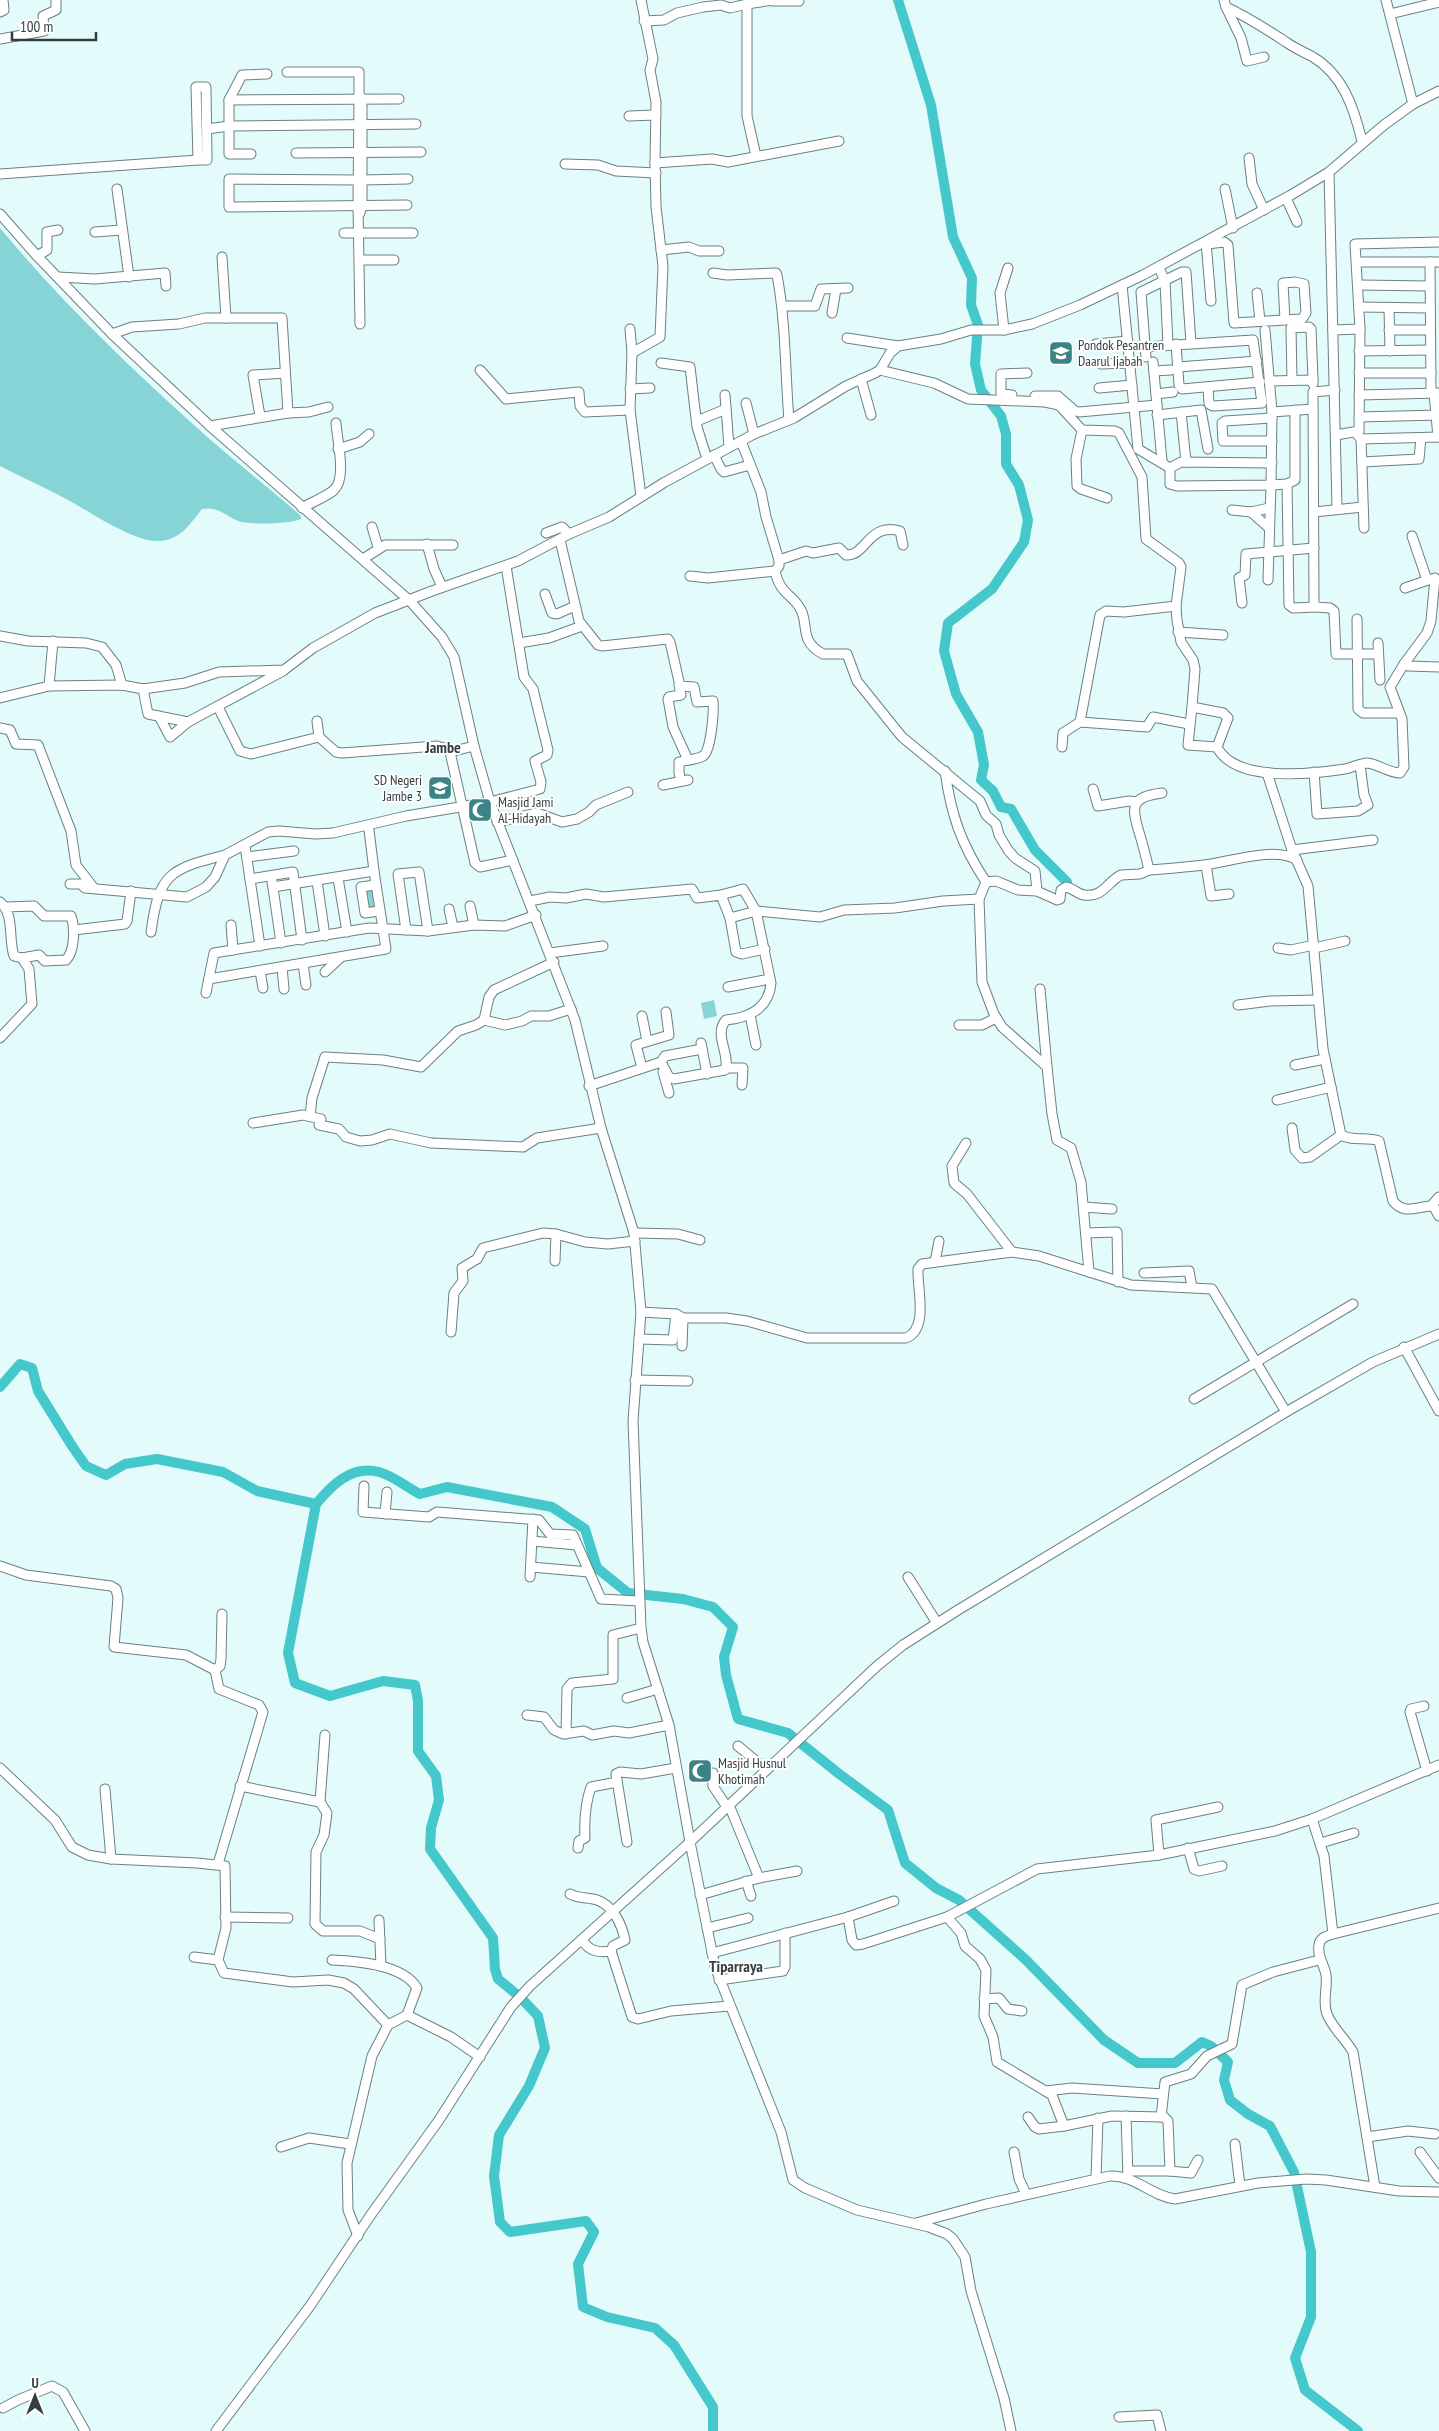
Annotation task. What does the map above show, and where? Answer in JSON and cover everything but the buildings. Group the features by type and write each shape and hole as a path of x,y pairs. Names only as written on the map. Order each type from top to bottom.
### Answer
{"street":[{"path":"0,12 4,10 3,0"},
{"path":"0,39 44,31 43,16 56,10 56,0"},
{"path":"632,353 660,337 660,295 663,273 656,207 655,94 650,79 653,59 641,0"},
{"path":"644,21 664,20 677,13 721,3 730,8 773,0 799,1"},
{"path":"1386,0 1413,104"},
{"path":"1390,14 1439,2"},
{"path":"1225,3 1241,38 1247,61 1264,57"},
{"path":"1225,3 1313,57 1332,73 1347,93 1362,141"},
{"path":"747,4 747,116 756,156"},
{"path":"287,72 359,72 360,324"},
{"path":"251,154 229,154 229,96 242,76 267,74"},
{"path":"0,174 207,160 206,87 196,87 198,160"},
{"path":"847,338 898,346 942,339 976,330 1004,330 1032,324 1080,305 1206,243 1286,198 1329,172 1362,141 1413,104 1439,91"},
{"path":"229,100 360,97 399,99"},
{"path":"629,116 656,115"},
{"path":"207,129 229,126 416,124"},
{"path":"655,163 712,160 726,162 839,141"},
{"path":"296,153 421,152"},
{"path":"1249,158 1252,184 1264,210"},
{"path":"565,164 593,164 616,171 656,173"},
{"path":"1329,172 1338,508"},
{"path":"407,205 360,208 229,207 229,180 408,179"},
{"path":"117,189 129,277"},
{"path":"1225,189 1232,228"},
{"path":"1286,198 1297,222"},
{"path":"0,214 37,256 112,334 210,426 410,601 442,637 454,657 474,746 490,802 536,915 571,1009 589,1086 635,1237 641,1312 633,1421 641,1628 643,1642 668,1725 700,1895 719,1980 778,2124 793,2180 805,2188 865,2212 915,2223 947,2234 962,2251 971,2291 1004,2398 1011,2431"},
{"path":"37,256 47,250 47,232 58,230"},
{"path":"94,232 122,230"},
{"path":"344,233 413,233"},
{"path":"1206,243 1224,242 1228,245 1234,323 1260,321 1285,320 1302,319 1306,313 1304,284 1301,282 1283,283 1285,320"},
{"path":"1364,528 1362,462 1359,436 1360,329 1355,244 1439,242"},
{"path":"1206,243 1211,301"},
{"path":"661,250 689,247 700,251 720,251"},
{"path":"222,257 226,318"},
{"path":"360,260 394,260"},
{"path":"1336,435 1439,437 1430,350 1430,286 1434,262 1357,262"},
{"path":"1159,267 1164,282 1174,368 1179,385 1182,388 1313,380"},
{"path":"1004,330 1000,293 1008,268"},
{"path":"1162,461 1156,394 1151,364 1145,347 1141,292 1182,272 1186,272 1191,344"},
{"path":"58,277 95,279 165,273 166,286"},
{"path":"713,273 726,275 776,273 782,306 784,370 789,420"},
{"path":"1122,285 1138,449 1162,461 1170,468 1170,484 1177,486 1271,485 1287,484 1295,480 1295,410"},
{"path":"1358,286 1430,286"},
{"path":"782,306 815,306 818,304 820,290 848,288"},
{"path":"832,313 836,289"},
{"path":"1257,293 1260,321"},
{"path":"1359,308 1430,308"},
{"path":"1389,308 1390,351"},
{"path":"112,334 132,327 226,318 282,318 288,413"},
{"path":"1292,380 1291,328 1309,327 1311,329 1314,392 1312,458 1315,607"},
{"path":"630,329 632,353 630,410 641,496"},
{"path":"1333,330 1360,329"},
{"path":"1208,386 1209,404 1213,406 1262,403 1265,382 1265,330"},
{"path":"1389,330 1430,330"},
{"path":"1145,347 1253,340 1272,415 1268,580"},
{"path":"1096,344 1128,341"},
{"path":"159,716 170,737 188,722 218,708 284,670 344,630 375,613 442,587 506,566 569,534 609,517 641,496 740,441 789,420 880,370 890,353 898,346"},
{"path":"1359,350 1430,350"},
{"path":"1151,364 1174,368 1257,361"},
{"path":"661,363 690,367 697,420 711,457 721,469 724,472 750,465"},
{"path":"1101,364 1130,363"},
{"path":"480,370 506,399 579,392 580,406 585,412 630,410"},
{"path":"880,370 927,381 959,396 980,400 1045,402 1059,405 1082,430 1115,431 1119,433 1135,462 1144,488 1146,539 1179,564 1181,568 1176,606 1178,632 1181,642 1194,664 1196,676 1188,745 1217,747"},
{"path":"1359,373 1431,372"},
{"path":"260,416 253,375 285,373"},
{"path":"1027,373 1001,374 1001,394 1058,396 1075,411 1156,405"},
{"path":"861,379 871,415"},
{"path":"1099,388 1132,385"},
{"path":"630,389 650,388"},
{"path":"1314,392 1335,390"},
{"path":"1156,394 1173,392"},
{"path":"1359,395 1435,393"},
{"path":"725,395 729,447"},
{"path":"746,403 754,434"},
{"path":"210,426 260,416 309,412 328,406"},
{"path":"697,420 726,409"},
{"path":"1272,440 1225,442 1222,439 1222,424 1225,421 1313,409"},
{"path":"1181,412 1186,462"},
{"path":"1158,415 1203,412 1208,449"},
{"path":"1359,417 1438,415"},
{"path":"302,508 334,490 338,485 341,465 336,423"},
{"path":"1082,430 1076,459 1077,486 1081,490 1107,498"},
{"path":"338,449 360,442 368,434"},
{"path":"1362,462 1419,459 1421,438"},
{"path":"690,576 708,578 775,571 779,566 761,492 740,441"},
{"path":"1296,458 1312,458"},
{"path":"1170,468 1176,463 1186,462 1272,463"},
{"path":"1287,484 1289,605 1293,608 1330,608 1334,611 1336,654 1378,654"},
{"path":"1314,512 1338,508 1363,507"},
{"path":"1232,510 1251,512 1269,508"},
{"path":"1251,512 1269,528"},
{"path":"372,527 378,547"},
{"path":"546,532 562,527 569,534"},
{"path":"779,560 806,551 813,554 839,548 844,555 851,555 860,552 872,536 888,530 900,531 903,545"},
{"path":"1192,708 1223,713 1228,718 1217,747 1220,753 1240,766 1267,773 1314,772 1368,763 1396,773 1404,770 1402,719 1390,691 1404,664 1427,633 1431,621 1434,579 1412,536"},
{"path":"560,540 575,606 582,626 594,637 598,645 668,639 670,642 681,695 668,699 674,727 688,760"},
{"path":"363,559 378,547 392,544 453,545"},
{"path":"427,544 434,569 442,587"},
{"path":"1242,602 1239,578 1245,574 1245,556 1314,548"},
{"path":"150,932 158,895 168,879 178,870 188,864 225,855 268,832 279,830 316,834 333,833 490,802 540,789 541,782 535,760 547,755 533,689 524,677 506,566"},
{"path":"775,571 782,590 801,610 806,635 813,646 823,654 848,654 857,680 896,730 918,753 945,770 980,801 984,812 995,821 1001,839 1015,858 1035,871 1037,892"},
{"path":"1405,588 1434,579"},
{"path":"545,594 553,614 575,606"},
{"path":"1080,722 1100,615 1106,612 1124,612 1176,606"},
{"path":"1357,619 1358,709 1363,713 1397,713"},
{"path":"519,643 550,638 582,626"},
{"path":"1178,632 1223,635"},
{"path":"0,636 28,641 53,641 102,647 116,665 122,685"},
{"path":"49,686 53,641"},
{"path":"1378,643 1380,680"},
{"path":"1404,664 1408,666 1439,667"},
{"path":"0,698 49,686 122,685 143,689 185,684 219,672 284,670"},
{"path":"663,785 685,781 678,763 702,757 706,753 714,725 713,703 711,700 698,702 694,687 679,685"},
{"path":"143,689 146,712 148,714 188,722"},
{"path":"218,708 240,751 244,754 251,754 319,737"},
{"path":"1062,747 1063,733 1080,722 1144,727 1148,726 1153,717 1189,724"},
{"path":"318,721 319,737 336,752 342,754 437,746 447,749 450,752 476,866 488,867 513,860"},
{"path":"0,728 10,730 16,744 38,746 71,832 76,866 93,887"},
{"path":"450,752 474,746"},
{"path":"1314,772 1317,814 1358,811 1368,806 1364,795 1360,765"},
{"path":"945,770 955,820 966,851 986,882"},
{"path":"1267,773 1292,850 1308,886 1317,1000 1325,1059 1341,1135"},
{"path":"1093,789 1098,806 1124,801 1137,802 1162,793"},
{"path":"497,822 537,813 562,822 577,819 590,812 596,804 628,792"},
{"path":"1137,802 1133,813 1149,870"},
{"path":"209,979 386,949 370,830"},
{"path":"1292,850 1372,840"},
{"path":"244,846 260,946"},
{"path":"247,858 294,851"},
{"path":"986,882 996,881 1018,890 1037,892 1057,900 1060,899 1061,890 1066,887 1080,894 1096,895 1121,875 1140,874 1149,870 1206,865 1284,854 1296,860"},
{"path":"70,884 80,884 84,888 93,887 188,897 206,888 215,877 225,855"},
{"path":"1206,865 1210,896 1229,894"},
{"path":"273,887 374,871"},
{"path":"250,879 293,872 302,940"},
{"path":"406,930 398,874 419,872 428,930"},
{"path":"271,876 281,943"},
{"path":"338,878 347,932"},
{"path":"317,881 325,936"},
{"path":"986,882 979,899 982,982 996,1018 1002,1027 1047,1067"},
{"path":"376,885 362,887 363,896 366,913 380,911"},
{"path":"530,901 586,894 604,897 690,889 694,890 696,897 699,899 743,889 756,912 765,949 770,987 761,1007 750,1015 726,1020 722,1024 726,1068"},
{"path":"74,930 125,924 131,891"},
{"path":"721,895 730,918 736,952 742,954 765,949"},
{"path":"730,918 756,912 820,917 844,910 979,899"},
{"path":"3,905 34,906 44,916 69,915 74,930 71,953 66,960 45,962 39,955 16,958 12,954 3,905"},
{"path":"470,906 474,924"},
{"path":"450,909 453,927"},
{"path":"206,993 214,953 382,927 428,930 474,924 506,926 536,915"},
{"path":"231,925 233,950"},
{"path":"1278,948 1290,950 1345,942"},
{"path":"550,953 603,946"},
{"path":"0,1038 32,1004 29,969 22,958"},
{"path":"324,960 326,976 340,958"},
{"path":"310,1116 315,1089 325,1057 383,1060 421,1067 458,1031 484,1020 494,990 554,962"},
{"path":"302,964 306,984"},
{"path":"282,967 284,989"},
{"path":"260,970 262,988"},
{"path":"728,987 770,979"},
{"path":"1040,989 1054,1129 1059,1142 1072,1149 1081,1182 1089,1272"},
{"path":"1238,1005 1270,1001 1317,1000"},
{"path":"484,1020 506,1025 518,1023 533,1015 549,1016 571,1009"},
{"path":"642,1068 636,1045 670,1035 666,1012"},
{"path":"750,1015 756,1045"},
{"path":"642,1016 647,1041"},
{"path":"959,1025 982,1025 996,1018"},
{"path":"589,1086 661,1062 665,1056 701,1046 707,1074"},
{"path":"1295,1065 1325,1059"},
{"path":"661,1062 669,1077 674,1079 722,1072 726,1068 743,1068 742,1085"},
{"path":"661,1062 669,1093"},
{"path":"1277,1100 1332,1087"},
{"path":"253,1123 292,1116 310,1116 321,1119 319,1125 339,1129 346,1137 360,1141 372,1140 390,1134 430,1142 522,1147 537,1138 601,1128"},
{"path":"1292,1128 1295,1150 1302,1158 1310,1157 1341,1135"},
{"path":"1341,1135 1351,1139 1373,1139 1379,1142 1393,1202 1398,1207 1406,1210 1431,1206 1439,1197"},
{"path":"966,1142 952,1166 954,1183 967,1194 1012,1252"},
{"path":"1431,1206 1434,1207 1439,1216"},
{"path":"1084,1207 1112,1210"},
{"path":"1086,1233 1117,1232 1118,1282"},
{"path":"451,1332 454,1293 463,1281 462,1268 477,1260 482,1249 543,1233 556,1234 585,1242 608,1244 635,1237 678,1234 700,1240"},
{"path":"555,1261 556,1234"},
{"path":"935,1262 939,1241"},
{"path":"641,1312 747,1321 807,1338 906,1338 915,1332 919,1320 918,1269 922,1264 1012,1252 1039,1256 1118,1282 1209,1288 1215,1291 1286,1412"},
{"path":"1144,1273 1189,1271 1192,1287"},
{"path":"1194,1399 1353,1304"},
{"path":"638,1339 674,1340 680,1316"},
{"path":"680,1316 682,1346"},
{"path":"216,2431 310,2306 439,2120 511,2007 530,1986 690,1842 877,1666 937,1623 1286,1412 1404,1347 1439,1334"},
{"path":"1404,1347 1439,1411"},
{"path":"635,1380 688,1381"},
{"path":"364,1486 363,1512 429,1517 437,1512 539,1520 550,1534 573,1535 601,1599 639,1600"},
{"path":"385,1514 387,1492"},
{"path":"530,1577 533,1519"},
{"path":"532,1541 577,1545"},
{"path":"0,1566 26,1575 111,1586 116,1589 118,1598 114,1646 186,1655 215,1670"},
{"path":"531,1567 589,1572"},
{"path":"908,1577 937,1623"},
{"path":"215,1670 220,1666 221,1659 222,1614"},
{"path":"566,1734 567,1689 572,1683 613,1679 613,1635 641,1628"},
{"path":"215,1670 219,1689 262,1708 262,1716 218,1864"},
{"path":"627,1698 658,1689"},
{"path":"1424,1706 1411,1709 1410,1712 1427,1771"},
{"path":"527,1715 544,1717 554,1730 566,1734 584,1731 592,1735 614,1730 623,1733 668,1725"},
{"path":"325,1735 320,1802 327,1813 324,1835 316,1852 315,1924 323,1931 360,1931 380,1939"},
{"path":"738,1746 767,1770"},
{"path":"848,1918 852,1940 859,1945 947,1917 1032,1871 1042,1868 1159,1855 1265,1834 1312,1819 1439,1765"},
{"path":"0,1768 55,1820 69,1844 88,1856 223,1865 227,1869 226,1928 218,1960 224,1973 293,1982 328,1980 344,1983 354,1988 388,2025"},
{"path":"627,1842 617,1772 641,1774 676,1768"},
{"path":"713,1774 713,1786 728,1806 759,1878"},
{"path":"578,1848 579,1840 585,1838 584,1811 591,1786 617,1782"},
{"path":"240,1786 320,1802"},
{"path":"105,1789 111,1859"},
{"path":"1159,1855 1156,1820 1218,1807"},
{"path":"1312,1819 1321,1843 1328,1875 1333,1934"},
{"path":"1321,1843 1354,1833"},
{"path":"1188,1848 1193,1867 1196,1870 1222,1866"},
{"path":"700,1895 746,1881 797,1871"},
{"path":"746,1881 750,1896"},
{"path":"570,1894 579,1898 598,1900 613,1911 625,1940 613,1946 611,1951 630,2015 635,2019 671,2011 729,2006"},
{"path":"712,1953 848,1918 894,1901"},
{"path":"1375,2187 1353,2052 1346,2040 1335,2030 1326,2012 1326,1975 1319,1960 1319,1944 1321,1939 1333,1934 1439,1908"},
{"path":"225,1916 288,1918"},
{"path":"947,1917 961,1933 964,1946 983,1962 987,1975 984,2020 993,2037 997,2062 1055,2098 1064,2126"},
{"path":"707,1928 748,1918"},
{"path":"379,1920 381,1966"},
{"path":"719,1980 783,1971 785,1967 785,1933"},
{"path":"582,1940 588,1949 602,1952 611,1951"},
{"path":"194,1957 218,1960"},
{"path":"332,1960 381,1966 414,1984 417,1988 407,2014 388,2025 372,2056 350,2144 346,2186 348,2210 358,2236"},
{"path":"1161,2117 1165,2082 1194,2072 1200,2062 1215,2051 1232,2044 1242,1985 1273,1972 1319,1960"},
{"path":"984,1999 999,1998 1008,2009 1022,2011"},
{"path":"407,2014 452,2037 480,2057"},
{"path":"1046,2091 1072,2088 1163,2094"},
{"path":"1028,2117 1035,2127 1039,2129 1064,2126 1098,2118 1126,2116 1166,2118 1168,2121 1170,2171"},
{"path":"1126,2116 1128,2174"},
{"path":"1096,2178 1098,2118"},
{"path":"1367,2138 1408,2131 1435,2134"},
{"path":"281,2148 309,2138 350,2144"},
{"path":"1235,2144 1240,2186"},
{"path":"1014,2152 1018,2177 1026,2194"},
{"path":"1420,2152 1439,2178"},
{"path":"915,2223 1096,2178 1170,2171 1191,2172 1198,2160"},
{"path":"1128,2174 1165,2197 1175,2199 1288,2179 1326,2180 1400,2191 1439,2192"},
{"path":"3,2408 52,2386 63,2392 85,2431"},
{"path":"1119,2417 1156,2415 1161,2431"}],"shaded area":[{"path":"0,228 69,305 118,355 207,437 301,516 301,519 279,523 251,523 238,521 217,510 207,508 202,509 189,526 178,535 166,540 148,540 125,532 0,466"},
{"path":"375,890 377,909 366,910 364,891"},
{"path":"714,1000 717,1016 704,1019 701,1003"}],"waterway":[{"path":"898,0 931,105 953,237 972,278 971,305 978,325 975,364 981,390 1001,416 1006,434 1006,464 1019,485 1028,520 1024,542 992,589 948,623 944,651 956,694 978,732 984,765 981,780 993,791 1001,807 1011,809 1035,850 1067,882"},
{"path":"0,1387 20,1364 32,1368 38,1391 72,1446 86,1466 106,1475 125,1464 157,1459 223,1472 257,1491 316,1504"},
{"path":"713,2431 713,2407 674,2345 655,2328 607,2317 583,2307 578,2264 594,2232 586,2221 510,2232 500,2222 494,2176 499,2135 529,2086 545,2048 538,2016 520,1997 498,1979 495,1969 493,1938 430,1849 431,1828 439,1800 436,1776 418,1751 418,1701 415,1685 383,1681 330,1696 295,1683 288,1653 316,1504 329,1490 351,1474 360,1471 379,1472 420,1494 447,1487 552,1507 585,1529 597,1568 628,1593 683,1599 713,1607 733,1627 724,1657 726,1675 738,1719 788,1733 888,1810 905,1863 936,1888 959,1900 1026,1960 1104,2040 1138,2063 1175,2063 1202,2042 1211,2046 1228,2062 1224,2080 1230,2100 1248,2114 1270,2126 1294,2172 1311,2252 1311,2317 1295,2358 1305,2390 1358,2431"}],"place":[{"name":"Pondok Pesantren Daarul Ijabah","path":"1061,353"},
{"name":"SD Negeri Jambe 3","path":"440,788"},
{"name":"Masjid Jami Al-Hidayah","path":"480,810"},
{"name":"Masjid Husnul Khotimah","path":"700,1771"}],"district":[{"name":"Jambe","path":"443,747"},
{"name":"Tiparraya","path":"736,1966"}]}
